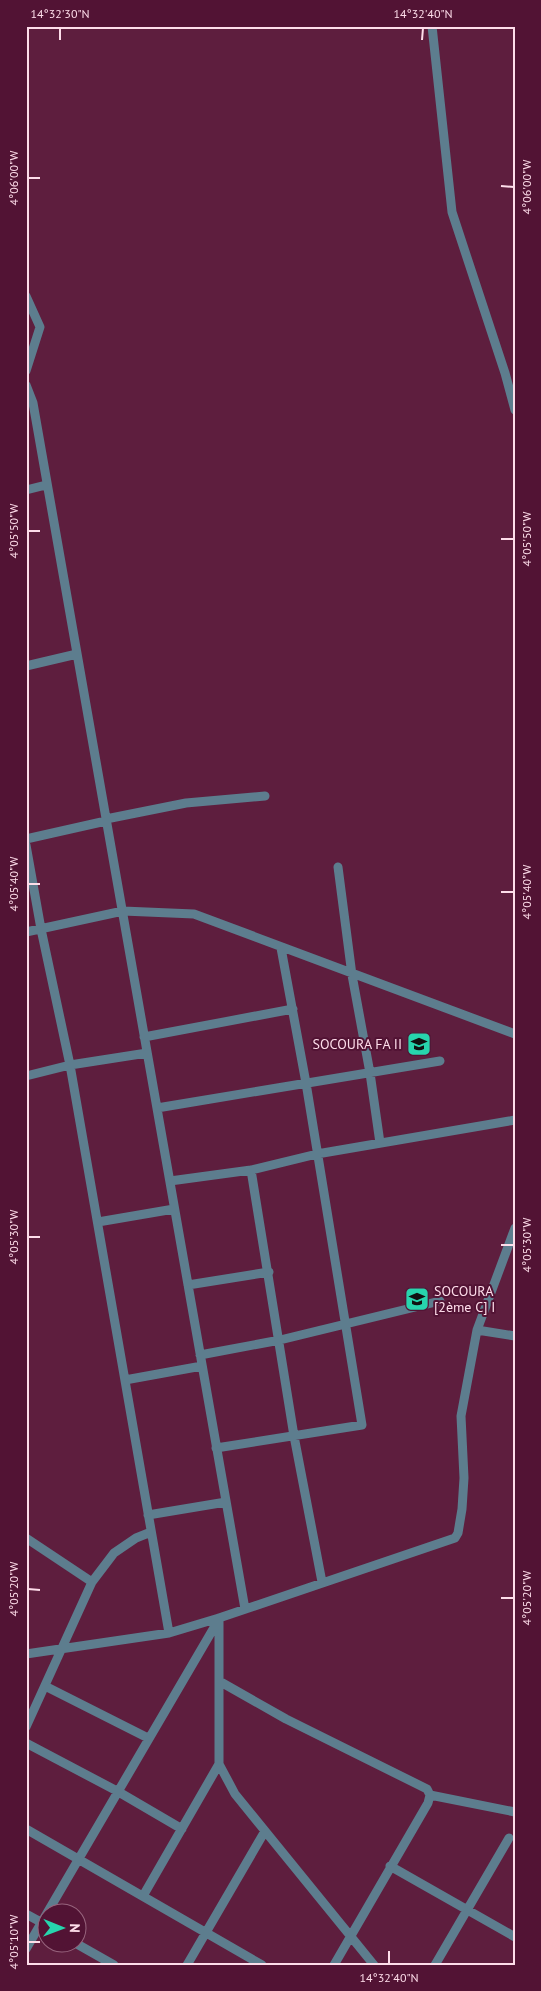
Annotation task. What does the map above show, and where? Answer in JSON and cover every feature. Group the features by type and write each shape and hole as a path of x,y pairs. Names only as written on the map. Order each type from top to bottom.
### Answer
{"street":[{"path":"432,26 452,212 505,373 515,410"},
{"path":"26,296 40,327 26,372"},
{"path":"26,385 46,485 123,911 244,1609"},
{"path":"26,490 46,485"},
{"path":"26,666 77,654"},
{"path":"26,839 186,803 265,796"},
{"path":"26,845 41,929 70,1065 169,1633"},
{"path":"338,867 352,975 370,1073 380,1143"},
{"path":"26,932 123,911 194,914 352,975 515,1034"},
{"path":"216,1448 362,1425 306,1083 281,948"},
{"path":"144,1037 293,1009"},
{"path":"26,1076 70,1065 147,1053"},
{"path":"157,1108 440,1061"},
{"path":"170,1181 251,1170 317,1154 515,1120"},
{"path":"251,1170 294,1436 322,1582"},
{"path":"98,1222 174,1209"},
{"path":"26,1654 62,1647 169,1633 220,1618 322,1582 450,1541 458,1534 464,1478 461,1416 477,1330 515,1228"},
{"path":"188,1285 268,1272"},
{"path":"200,1355 345,1326 402,1309 440,1301"},
{"path":"477,1330 515,1336"},
{"path":"125,1380 202,1366"},
{"path":"148,1515 226,1502"},
{"path":"26,1728 92,1582 114,1553 136,1538 151,1532"},
{"path":"26,1538 92,1582"},
{"path":"220,1618 219,1764 235,1794 374,1965"},
{"path":"54,1904 117,1791 220,1618"},
{"path":"219,1681 286,1719 427,1789 430,1794 428,1803 334,1965"},
{"path":"45,1686 148,1738"},
{"path":"26,1743 117,1791 182,1829"},
{"path":"143,1896 219,1764"},
{"path":"430,1794 515,1812"},
{"path":"26,1829 262,1965"},
{"path":"187,1965 264,1831"},
{"path":"435,1965 509,1838"},
{"path":"390,1866 515,1937"},
{"path":"26,1914 38,1921"},
{"path":"26,1949 38,1932"},
{"path":"88,1950 114,1965"}],"place":[{"name":"SOCOURA FA II","path":"419,1044"},
{"name":"SOCOURA [2ème C] I","path":"417,1299"}]}
